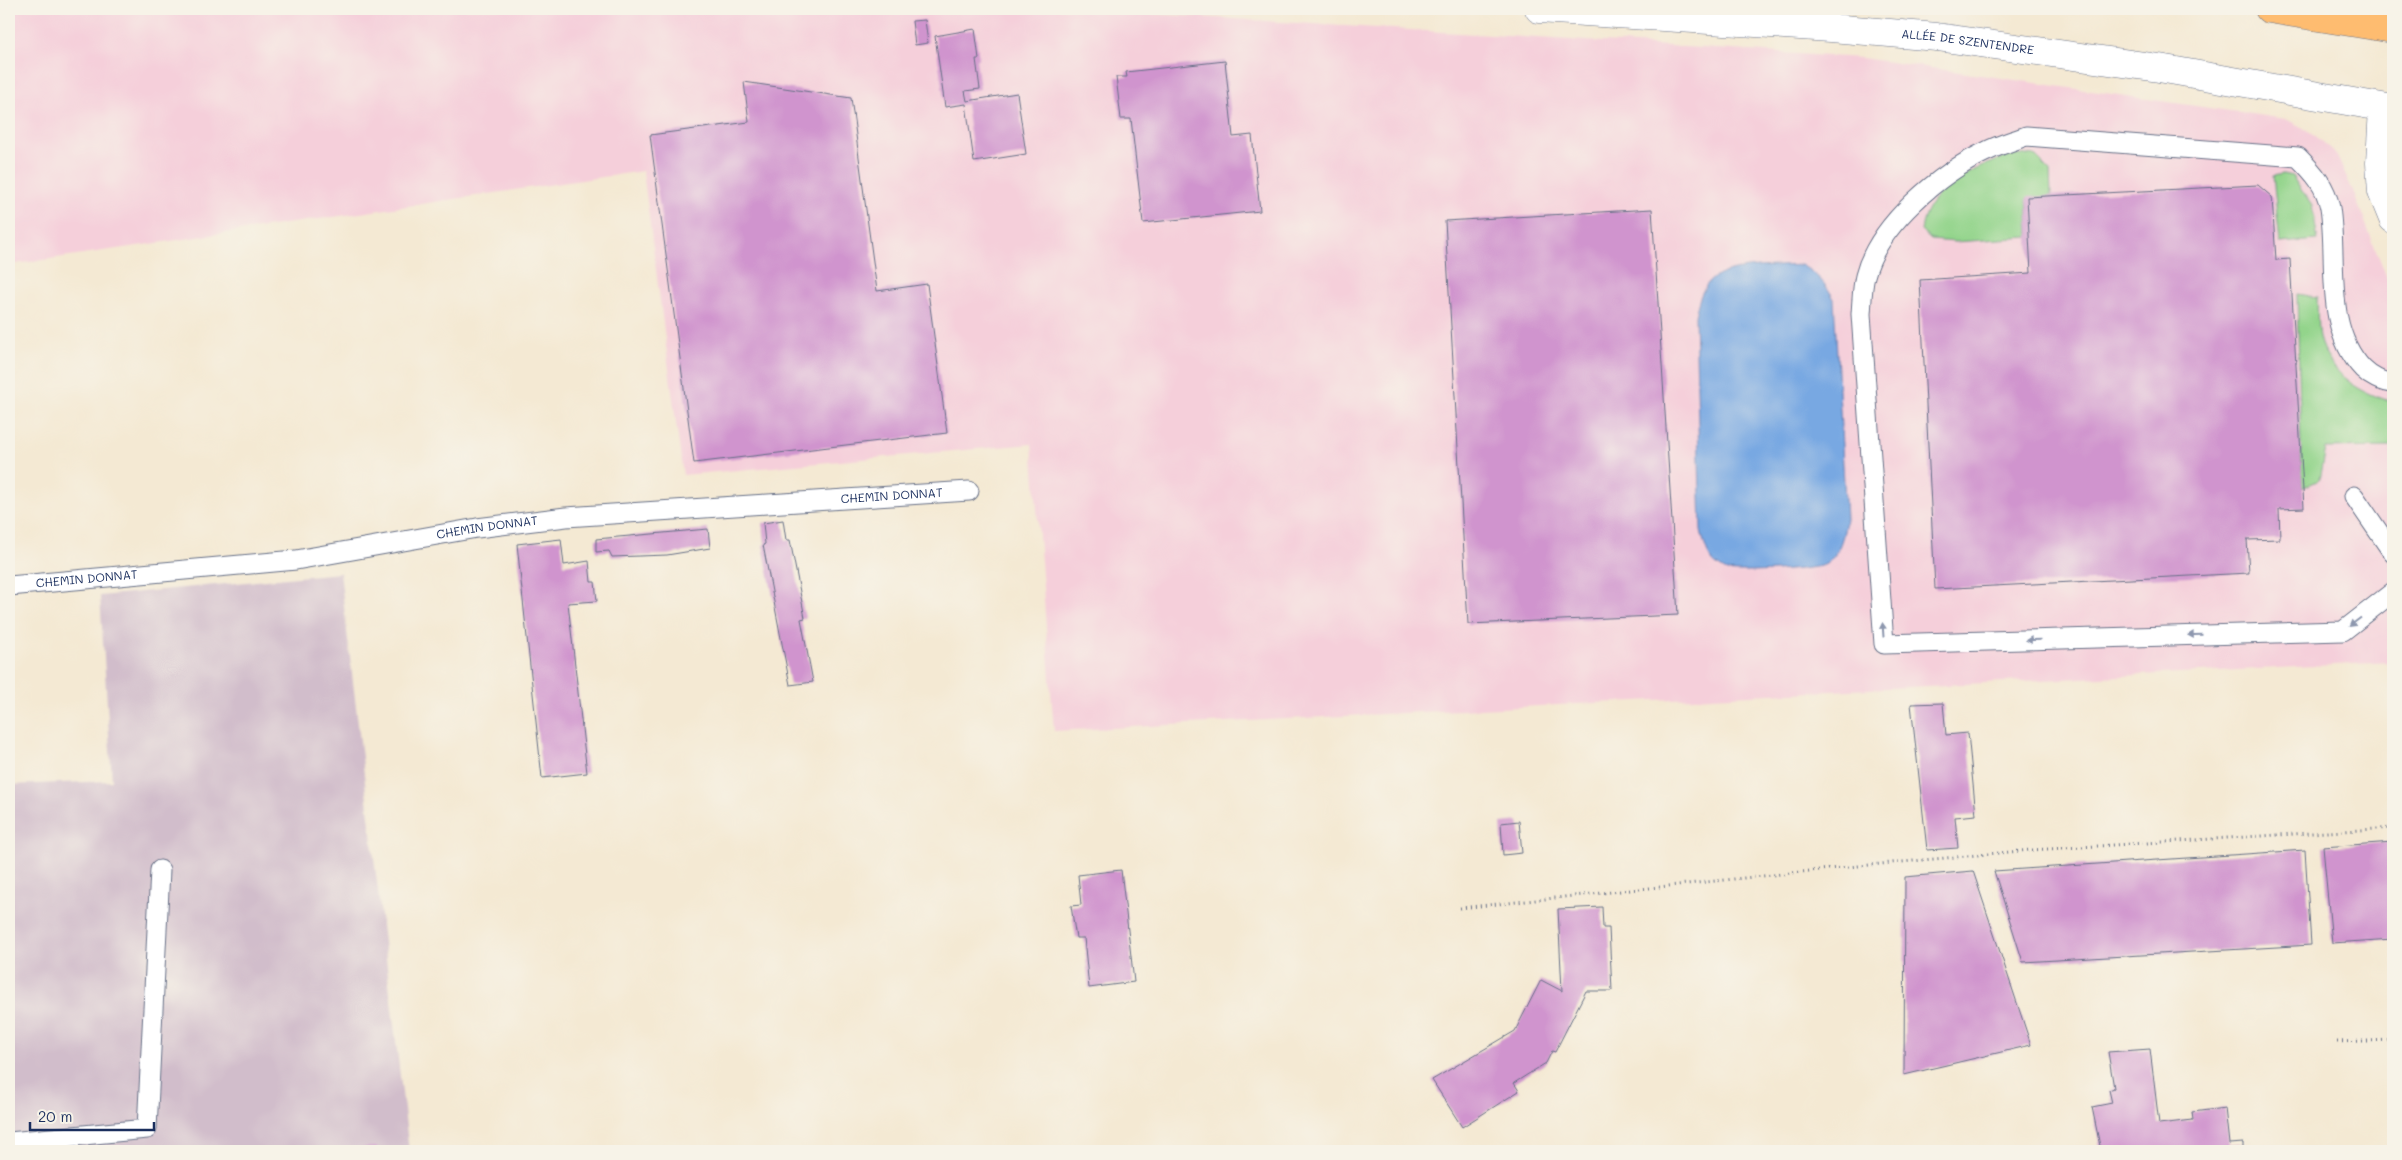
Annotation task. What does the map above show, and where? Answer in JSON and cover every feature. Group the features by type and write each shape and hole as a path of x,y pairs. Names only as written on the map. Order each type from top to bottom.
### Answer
{"main road":[{"path":"2269,9 2393,29"}],"street":[{"name":"ALLÉE DE SZENTENDRE","path":"1539,9 1831,28 1937,37 2158,68 2388,108"},
{"path":"2388,108 2380,163 2382,192 2393,219"}],"lane":[{"path":"2393,384 2370,376 2352,357 2342,332 2335,296 2330,206 2318,177 2298,157 2026,136 1987,151 1948,174 1910,207 1880,242 1865,276 1861,314 1884,644 2343,631 2393,592"},
{"name":"CHEMIN DONNAT","path":"9,586 296,560 477,528 566,517 969,491"},
{"path":"2354,496 2393,553"},
{"path":"9,1142 147,1129 160,870"}],"path":[{"path":"1460,908 1848,867 2012,852 2393,828"},
{"path":"2338,1042 2393,1040"}],"shaded area":[{"path":"9,9 1072,9 1862,58 2286,119 2312,133 2335,152 2352,189 2393,293 2393,662 1054,731 1032,444 683,475 643,171 9,265"},
{"path":"340,573 409,1151 9,1151 9,785 112,781 100,596"}],"green space":[{"path":"2017,154 2035,156 2050,171 2051,196 2027,198 2029,237 1955,242 1931,240 1921,231 1925,215 1944,190 1972,171"},
{"path":"2283,174 2292,176 2312,206 2318,240 2280,243 2273,176"},
{"path":"2297,294 2317,297 2319,339 2326,355 2341,374 2359,389 2393,402 2393,447 2325,448 2319,480 2302,488"}],"water":[{"path":"1801,265 1820,280 1834,299 1846,519 1844,531 1835,555 1826,564 1809,568 1777,571 1727,571 1717,565 1711,558 1706,550 1701,531 1696,311 1704,288 1718,276 1741,269"}],"building":[{"path":"925,20 928,43 915,45 912,21"},
{"path":"975,29 980,89 965,91 967,101 1017,93 1026,154 974,162 966,104 945,107 935,36"},
{"path":"1225,61 1233,137 1252,135 1260,211 1143,223 1131,119 1121,119 1116,77 1127,77 1126,72"},
{"path":"744,82 851,98 877,291 927,284 947,433 694,463 650,135 749,122"},
{"path":"2258,185 2272,197 2276,260 2290,259 2304,508 2279,509 2280,539 2247,540 2249,573 1935,589 1920,280 2031,273 2027,197"},
{"path":"1652,209 1678,615 1468,624 1445,221"},
{"path":"783,520 786,540 790,540 805,618 801,619 813,682 790,685 763,545 765,544 763,523"},
{"path":"708,529 710,548 667,555 612,557 609,551 596,552 596,539"},
{"path":"561,539 564,565 589,561 591,582 595,582 597,601 568,603 587,773 542,778 517,544"},
{"path":"1943,703 1946,735 1968,733 1976,815 1955,817 1958,848 1927,850 1911,704"},
{"path":"1519,821 1522,853 1503,855 1501,823"},
{"path":"2393,842 2393,939 2332,943 2323,847"},
{"path":"2305,850 2311,945 2023,962 1994,871"},
{"path":"1121,870 1134,982 1089,988 1084,938 1076,938 1071,906 1081,905 1078,875"},
{"path":"1973,871 2031,1045 1904,1075 1905,877"},
{"path":"1602,907 1603,928 1609,928 1612,991 1586,991 1555,1052 1552,1051 1546,1063 1514,1083 1519,1091 1462,1127 1432,1080 1515,1031 1541,980 1562,991 1558,909"},
{"path":"2150,1049 2159,1124 2193,1120 2192,1112 2225,1108 2229,1144 2243,1143 2243,1151 2208,1151 2208,1149 2184,1151 2101,1151 2092,1107 2112,1103 2109,1090 2114,1088 2108,1052"},
{"path":"377,1147 377,1151 319,1151 319,1150"}]}
